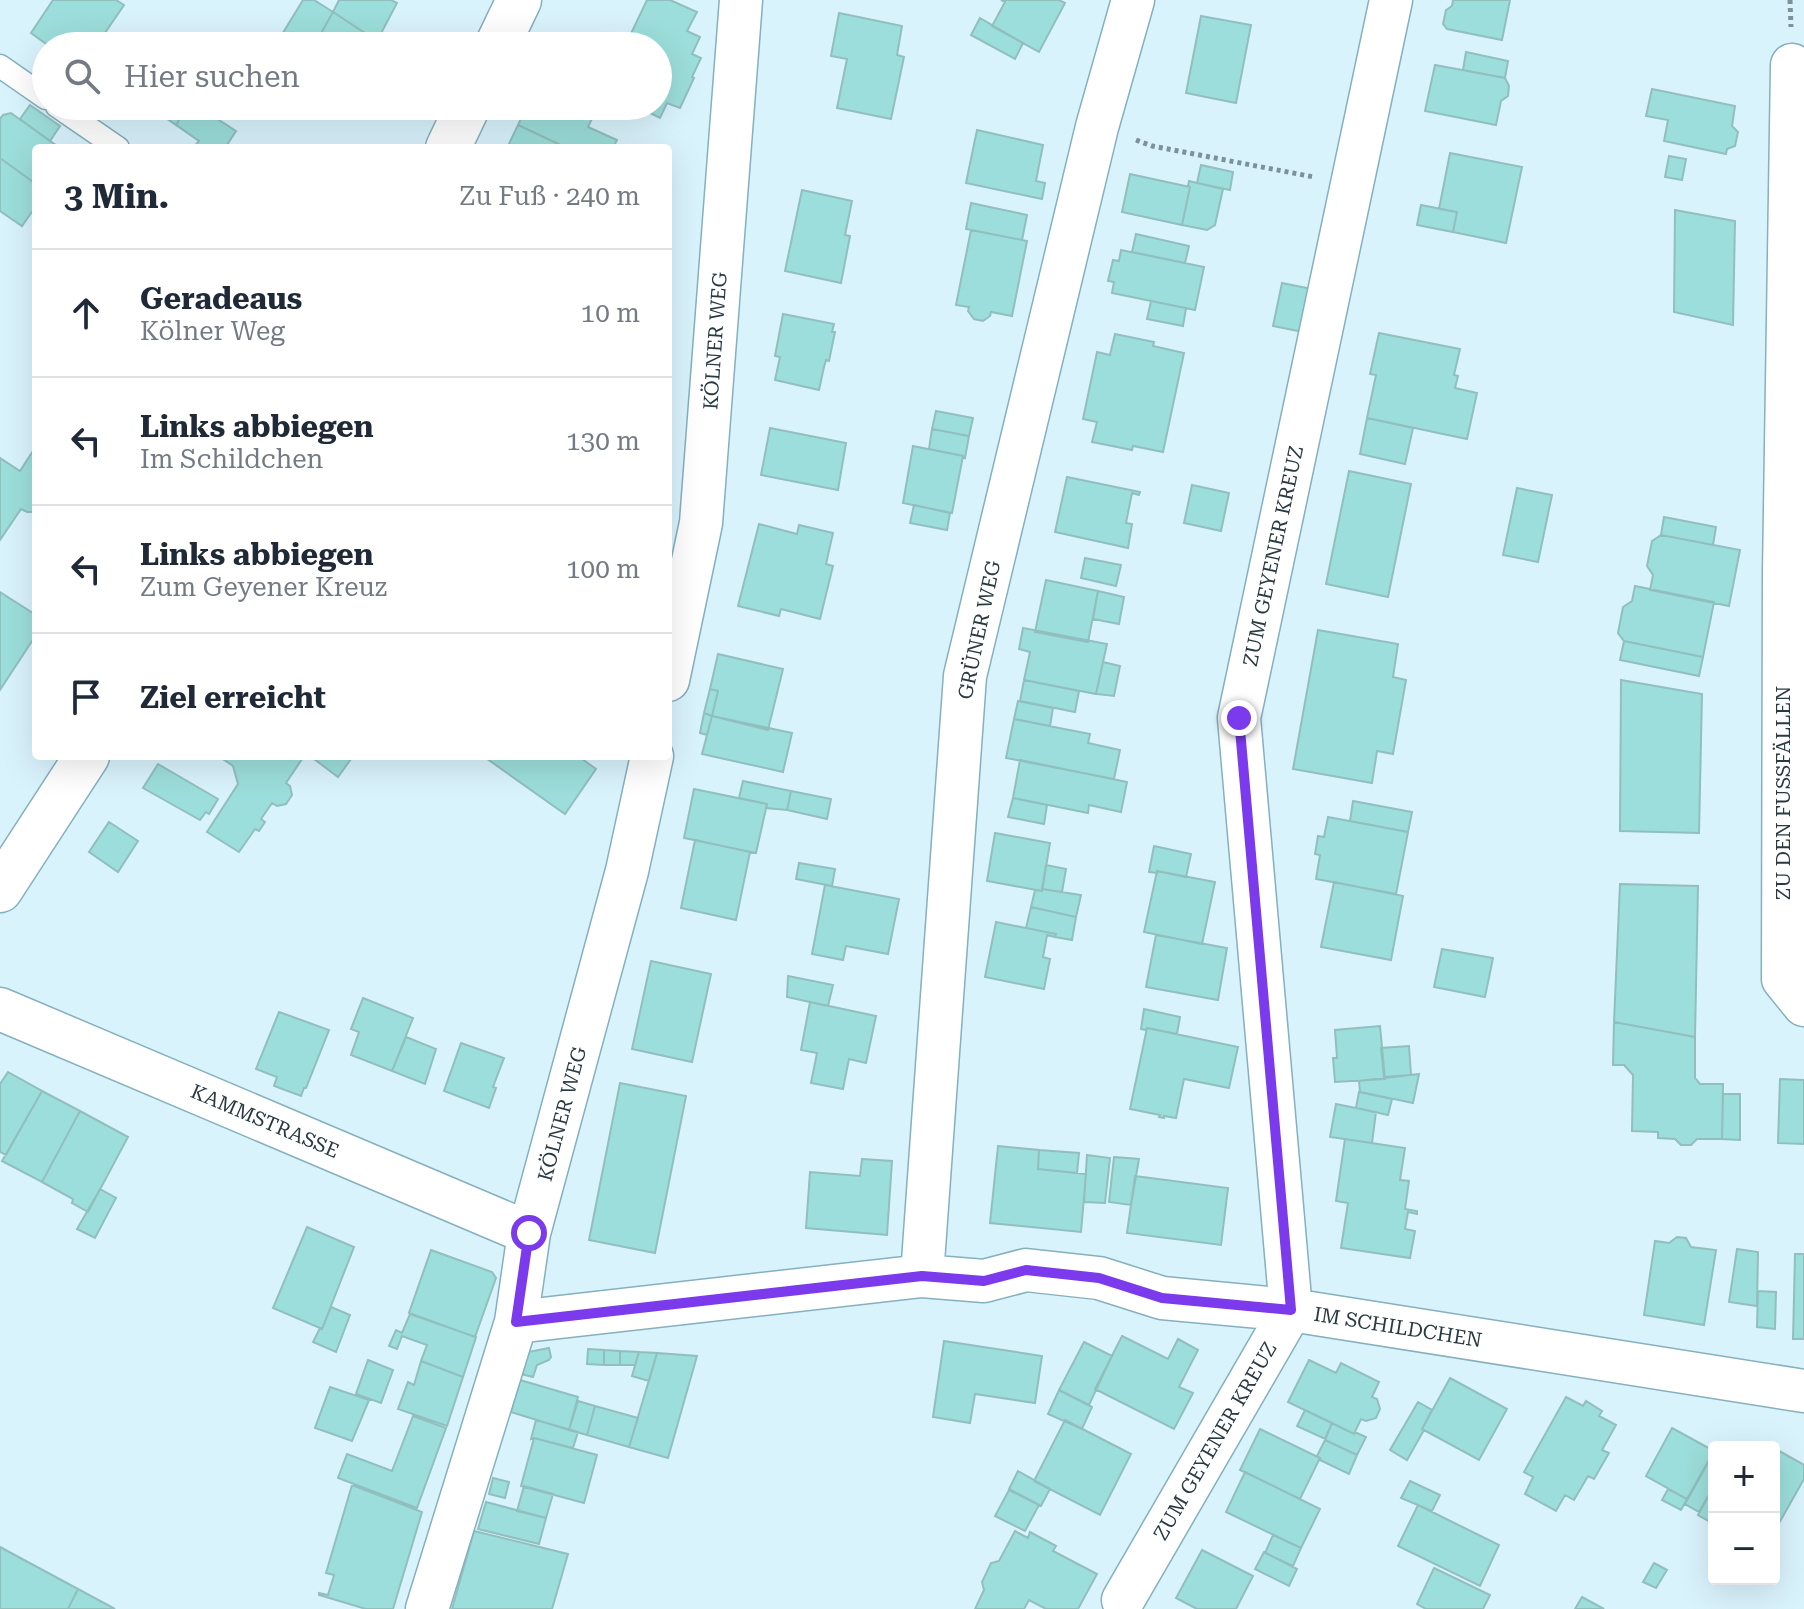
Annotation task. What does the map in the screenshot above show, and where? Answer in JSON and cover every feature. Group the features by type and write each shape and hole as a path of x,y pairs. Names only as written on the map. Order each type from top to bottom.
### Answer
{"street":[{"path":"504,32 519,0"},
{"name":"KÖLNER WEG","path":"672,661 701,523 741,0"},
{"name":"GRÜNER WEG","path":"922,1276 965,676 1097,127 1133,0"},
{"name":"ZUM GEYENER KREUZ","path":"1123,1600 1291,1310 1239,718 1391,0"},
{"name":"ZU DEN FUSSFÄLLEN","path":"1792,65 1794,573 1783,979 1804,1005"},
{"path":"450,144 461,120"},
{"path":"0,890 84,760"},
{"name":"KÖLNER WEG","path":"427,1609 516,1322 529,1233 627,871 651,760"},
{"name":"KAMMSTRASSE","path":"0,1009 529,1233"},
{"name":"IM SCHILDCHEN","path":"516,1322 922,1276 984,1281 1026,1270 1099,1278 1162,1298 1291,1310 1804,1391"}],"lane":[{"path":"0,66 32,88"},
{"path":"77,120 112,144"}],"path":[{"path":"1097,127 1152,146 1352,183"}],"building":[{"path":"53,0 116,0 124,5 106,32 31,33"},
{"path":"303,0 314,0 333,12 322,32 283,32"},
{"path":"339,0 391,0 397,3 382,32 363,32 333,12"},
{"path":"647,0 670,0 697,12 687,31 700,37 692,54 701,58 680,108 672,105 672,32 632,32"},
{"path":"1001,0 1059,0 1065,3 1039,52 992,26 1005,2"},
{"path":"1453,0 1510,0 1502,40 1447,29 1443,24 1446,10 1452,6"},
{"path":"333,12 363,32 322,32"},
{"path":"839,13 902,26 897,55 904,57 891,119 837,108 847,59 831,56"},
{"path":"1201,16 1251,25 1236,103 1186,93"},
{"path":"980,18 1023,43 1015,59 971,35"},
{"path":"1466,52 1508,61 1505,78 1463,70"},
{"path":"1435,65 1505,78 1509,86 1508,96 1501,101 1496,125 1425,111"},
{"path":"1652,89 1735,106 1732,126 1738,132 1735,146 1727,149 1726,154 1664,141 1668,120 1646,116"},
{"path":"30,105 32,120 51,120 60,126 50,141 20,119"},
{"path":"11,113 54,144 32,144 32,181 0,158 0,119"},
{"path":"179,120 219,120 236,131 228,144 196,144 199,141 176,125"},
{"path":"520,120 591,120 588,127 617,140 615,144 558,144 518,125"},
{"path":"518,125 558,144 509,144"},
{"path":"977,130 1043,145 1036,181 1045,183 1042,199 966,183"},
{"path":"1450,153 1522,167 1506,243 1453,232 1457,212 1439,209"},
{"path":"1669,156 1686,159 1682,180 1665,177"},
{"path":"0,158 32,181 32,212 22,226 0,211"},
{"path":"1201,165 1233,172 1230,190 1197,183"},
{"path":"1130,174 1190,187 1182,225 1122,212"},
{"path":"1189,181 1223,189 1215,225 1207,230 1182,225"},
{"path":"802,190 852,201 845,235 850,236 841,283 785,271"},
{"path":"971,203 1027,215 1022,240 966,229"},
{"path":"1421,205 1457,212 1453,232 1417,225"},
{"path":"1675,210 1735,221 1733,325 1674,312"},
{"path":"971,230 1027,241 1012,316 991,312 983,321 974,319 968,311 969,307 956,305"},
{"path":"1136,234 1189,246 1185,263 1132,252"},
{"path":"1121,250 1204,267 1195,310 1112,293 1114,282 1108,281 1113,260 1119,261"},
{"path":"1282,283 1317,290 1308,333 1273,326"},
{"path":"1151,301 1186,308 1183,326 1147,319"},
{"path":"783,314 834,324 829,361 826,360 819,390 775,380 780,357 775,356"},
{"path":"1379,333 1460,349 1454,375 1458,376 1455,388 1477,393 1467,439 1367,418 1376,375 1370,374"},
{"path":"1115,334 1154,342 1153,346 1184,353 1163,452 1092,442 1097,422 1083,419 1097,352 1110,355"},
{"path":"936,411 973,418 969,436 932,429"},
{"path":"1367,418 1413,428 1405,464 1360,454"},
{"path":"770,428 846,443 838,490 761,475"},
{"path":"932,429 969,436 965,458 929,449"},
{"path":"913,446 963,456 952,513 903,503"},
{"path":"32,453 32,512 21,509 0,540 0,458 20,471"},
{"path":"1349,471 1411,484 1388,597 1326,584"},
{"path":"1067,477 1140,492 1139,495 1132,493 1126,523 1132,524 1128,548 1055,532"},
{"path":"1192,485 1229,493 1221,531 1184,523"},
{"path":"1517,488 1552,495 1538,562 1503,555"},
{"path":"914,505 950,513 947,530 910,523"},
{"path":"1664,517 1716,527 1713,545 1661,535"},
{"path":"759,524 797,534 799,525 833,533 826,564 833,566 820,619 781,609 779,616 738,606"},
{"path":"1661,535 1740,550 1729,606 1650,590 1653,575 1647,566 1652,541"},
{"path":"1085,558 1121,565 1116,586 1081,578"},
{"path":"1046,580 1098,591 1088,642 1035,632"},
{"path":"1635,586 1714,602 1703,657 1624,641 1618,633 1623,607 1632,601"},
{"path":"1098,591 1124,597 1119,624 1093,619"},
{"path":"0,592 32,612 32,641 0,690"},
{"path":"1023,628 1107,644 1096,694 1024,680 1030,652 1019,649"},
{"path":"1318,630 1398,644 1393,677 1406,680 1393,754 1377,751 1372,783 1293,769"},
{"path":"1624,641 1703,657 1699,676 1620,660"},
{"path":"718,654 783,669 768,730 712,716 718,691 710,689"},
{"path":"1103,662 1120,666 1114,696 1096,694"},
{"path":"1024,680 1079,691 1075,712 1020,701"},
{"path":"1621,680 1702,694 1699,833 1620,831"},
{"path":"710,689 718,691 712,716 704,713"},
{"path":"1018,701 1053,708 1050,726 1014,719"},
{"path":"704,713 712,716 707,735 700,733"},
{"path":"712,716 792,733 783,772 702,754"},
{"path":"1014,719 1090,734 1088,743 1120,750 1114,779 1006,758"},
{"path":"224,760 301,760 286,783 292,795 286,804 277,806 272,803 261,819 265,822 259,831 255,829 239,852 207,832 238,784 233,766"},
{"path":"315,760 350,760 338,777"},
{"path":"489,760 584,760 596,769 565,814"},
{"path":"1020,760 1127,782 1121,812 1089,805 1088,813 1013,798"},
{"path":"158,764 218,799 209,814 206,812 200,820 143,788"},
{"path":"743,781 791,791 787,810 766,808 767,804 739,798"},
{"path":"694,789 767,804 756,853 684,838"},
{"path":"791,791 831,799 827,819 787,810"},
{"path":"1013,798 1047,805 1044,824 1008,817"},
{"path":"1353,801 1412,812 1408,832 1350,821"},
{"path":"1328,817 1408,832 1396,894 1316,879 1320,855 1315,854 1318,836 1324,837"},
{"path":"109,822 138,841 118,872 89,852"},
{"path":"995,833 1050,843 1042,891 987,881"},
{"path":"695,840 750,852 736,920 681,908"},
{"path":"1154,846 1191,854 1186,877 1149,872"},
{"path":"799,863 835,869 832,886 796,879"},
{"path":"1046,865 1066,869 1062,892 1042,889"},
{"path":"1157,871 1215,882 1202,944 1144,932"},
{"path":"1334,882 1403,896 1391,960 1321,947"},
{"path":"1620,884 1698,886 1695,1037 1614,1022"},
{"path":"825,885 899,899 888,954 846,946 843,960 812,954"},
{"path":"1035,890 1081,895 1076,917 1031,907"},
{"path":"1031,907 1076,917 1072,940 1026,928"},
{"path":"996,922 1056,934 1055,937 1047,935 1043,957 1050,959 1044,989 985,977"},
{"path":"1156,935 1227,948 1218,1000 1146,987"},
{"path":"1442,949 1493,958 1485,997 1434,987"},
{"path":"651,961 711,974 692,1062 632,1049"},
{"path":"788,976 833,985 828,1006 787,997"},
{"path":"363,998 413,1018 392,1071 351,1055 359,1032 351,1029"},
{"path":"810,1002 876,1016 866,1063 849,1059 843,1089 811,1083 817,1053 801,1050"},
{"path":"1144,1009 1180,1017 1177,1034 1141,1029"},
{"path":"279,1012 329,1030 301,1096 274,1086 277,1077 256,1069"},
{"path":"1614,1022 1695,1037 1695,1078 1700,1084 1723,1084 1722,1139 1697,1139 1691,1145 1681,1145 1675,1139 1658,1138 1658,1132 1632,1131 1633,1075 1624,1065 1613,1065"},
{"path":"1380,1026 1385,1079 1335,1082 1335,1030"},
{"path":"1147,1028 1238,1047 1229,1088 1184,1079 1176,1118 1130,1109"},
{"path":"406,1037 436,1049 425,1084 392,1071"},
{"path":"461,1043 504,1058 489,1108 444,1091"},
{"path":"1409,1046 1411,1075 1384,1077 1381,1048"},
{"path":"8,1072 42,1091 6,1155 0,1152 0,1084"},
{"path":"1419,1074 1413,1103 1360,1092 1359,1081"},
{"path":"1780,1079 1804,1080 1804,1144 1778,1143"},
{"path":"620,1083 686,1096 655,1253 589,1240"},
{"path":"42,1091 80,1111 42,1182 2,1161"},
{"path":"1359,1092 1392,1099 1388,1115 1356,1108"},
{"path":"1723,1094 1740,1094 1740,1140 1722,1139"},
{"path":"1336,1104 1376,1112 1372,1143 1330,1137"},
{"path":"80,1111 128,1137 88,1212 72,1203 73,1199 42,1182"},
{"path":"1345,1139 1405,1148 1400,1180 1409,1181 1405,1209 1417,1211 1417,1214 1408,1212 1405,1229 1415,1231 1410,1258 1341,1248 1348,1203 1336,1201"},
{"path":"998,1146 1039,1150 1038,1169 1086,1174 1081,1232 990,1223"},
{"path":"1039,1150 1079,1153 1077,1173 1038,1169"},
{"path":"1087,1155 1110,1158 1105,1203 1084,1202"},
{"path":"1114,1157 1139,1159 1131,1205 1109,1202"},
{"path":"862,1159 892,1161 887,1235 806,1228 810,1172 860,1176"},
{"path":"1135,1176 1228,1188 1221,1245 1127,1233"},
{"path":"100,1189 116,1198 95,1238 77,1229"},
{"path":"307,1227 354,1247 322,1329 273,1308"},
{"path":"1677,1237 1686,1238 1691,1247 1716,1250 1704,1325 1644,1315 1655,1241 1669,1243"},
{"path":"1737,1249 1758,1252 1757,1306 1729,1302"},
{"path":"431,1250 492,1272 496,1278 475,1337 409,1313"},
{"path":"1795,1254 1804,1254 1804,1339 1793,1339"},
{"path":"1758,1291 1776,1292 1775,1329 1757,1327"},
{"path":"331,1307 350,1315 336,1352 313,1342"},
{"path":"410,1314 476,1337 463,1377 421,1361 427,1345 402,1336 397,1349 389,1346 396,1330 402,1333"},
{"path":"1122,1336 1168,1359 1178,1339 1198,1350 1179,1387 1193,1393 1174,1429 1095,1389"},
{"path":"944,1341 1042,1356 1035,1403 975,1394 970,1423 933,1417"},
{"path":"1084,1342 1112,1356 1089,1405 1059,1390"},
{"path":"549,1348 551,1357 537,1365 533,1377 521,1374 528,1352"},
{"path":"588,1349 604,1350 604,1365 587,1364"},
{"path":"604,1350 620,1351 620,1365 604,1365"},
{"path":"620,1351 639,1352 635,1365 620,1365"},
{"path":"639,1352 657,1353 649,1381 632,1376"},
{"path":"657,1353 697,1356 668,1458 629,1447"},
{"path":"368,1360 393,1370 381,1403 356,1394"},
{"path":"1309,1360 1336,1373 1341,1363 1379,1382 1372,1397 1377,1399 1380,1409 1376,1418 1361,1419 1354,1434 1288,1402"},
{"path":"421,1361 463,1377 447,1426 398,1409 408,1382 414,1385"},
{"path":"1450,1378 1507,1409 1479,1460 1422,1429"},
{"path":"520,1380 578,1397 569,1430 511,1412"},
{"path":"330,1387 369,1400 352,1441 315,1428"},
{"path":"1059,1390 1092,1407 1082,1429 1048,1414"},
{"path":"1566,1397 1583,1406 1586,1401 1602,1411 1599,1416 1616,1425 1602,1450 1609,1453 1594,1479 1588,1476 1574,1500 1565,1495 1556,1511 1525,1494 1533,1477 1524,1472"},
{"path":"578,1401 595,1406 587,1435 569,1430"},
{"path":"1418,1402 1432,1410 1407,1460 1390,1450"},
{"path":"595,1406 638,1418 629,1447 587,1435"},
{"path":"1305,1410 1332,1423 1325,1439 1297,1426"},
{"path":"413,1416 446,1428 417,1508 338,1478 347,1454 392,1471"},
{"path":"536,1420 578,1432 573,1448 531,1439"},
{"path":"1065,1420 1131,1454 1100,1515 1034,1481"},
{"path":"1332,1423 1366,1437 1357,1455 1325,1440"},
{"path":"1672,1428 1708,1448 1708,1462 1687,1499 1646,1476"},
{"path":"1260,1429 1320,1458 1300,1499 1240,1470"},
{"path":"534,1438 597,1455 584,1503 521,1486"},
{"path":"1325,1440 1357,1455 1349,1474 1317,1456"},
{"path":"1780,1451 1804,1465 1804,1479 1780,1521"},
{"path":"1708,1463 1708,1496 1699,1512 1685,1504"},
{"path":"1018,1471 1050,1489 1041,1506 1009,1489"},
{"path":"1245,1472 1320,1509 1301,1548 1226,1512"},
{"path":"493,1478 509,1482 505,1498 489,1494"},
{"path":"1410,1481 1440,1495 1432,1511 1401,1498"},
{"path":"352,1485 422,1512 393,1609 366,1609 319,1595 328,1595 334,1575 326,1573"},
{"path":"524,1486 553,1494 546,1518 517,1511"},
{"path":"1668,1489 1687,1499 1681,1510 1662,1500"},
{"path":"1009,1490 1039,1505 1025,1531 995,1516"},
{"path":"1708,1497 1708,1521 1698,1515"},
{"path":"486,1502 546,1518 539,1544 478,1529"},
{"path":"1418,1505 1499,1545 1480,1586 1398,1546"},
{"path":"474,1531 568,1554 552,1609 452,1609"},
{"path":"1015,1531 1028,1538 1030,1532 1056,1546 1053,1551 1097,1574 1078,1609 1046,1609 1029,1600 1024,1609 975,1609 991,1563 999,1561"},
{"path":"1273,1535 1301,1548 1293,1566 1265,1553"},
{"path":"0,1547 78,1589 68,1609 0,1609"},
{"path":"1202,1550 1253,1576 1236,1609 1197,1609 1176,1598"},
{"path":"1264,1552 1297,1569 1289,1586 1255,1569"},
{"path":"1654,1563 1667,1570 1656,1588 1643,1582"},
{"path":"1434,1568 1490,1595 1483,1609 1426,1609 1417,1604"},
{"path":"78,1589 115,1609 68,1609"},
{"path":"1582,1597 1604,1609 1575,1609"}],"route":[{"path":"529,1233 516,1322 922,1276 984,1281 1026,1270 1099,1278 1162,1298 1291,1310 1239,718"}]}
